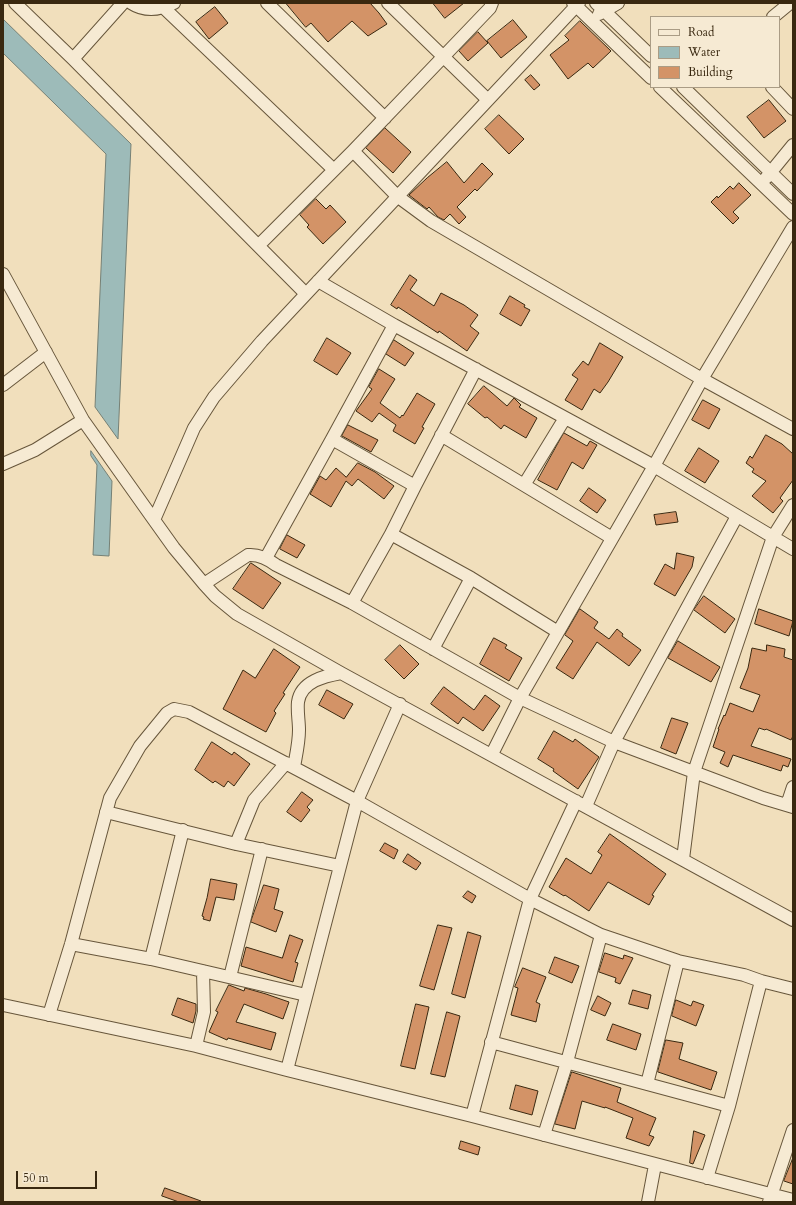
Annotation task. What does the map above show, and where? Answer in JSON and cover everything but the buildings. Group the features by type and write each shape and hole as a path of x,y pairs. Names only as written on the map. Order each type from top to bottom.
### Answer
{"street":[{"path":"15,3 73,59 306,294"},
{"path":"73,59 123,3"},
{"path":"131,3 149,10 169,6 334,170"},
{"path":"267,3 385,118"},
{"path":"388,3 488,100"},
{"path":"259,246 385,118 490,8 492,3"},
{"path":"590,20 600,7 618,3"},
{"path":"774,16 790,3"},
{"path":"154,520 194,428 214,397 262,341 576,4 590,20 650,77"},
{"path":"600,7 650,55"},
{"path":"661,88 793,214"},
{"path":"670,96 678,88"},
{"path":"684,88 793,194"},
{"path":"773,88 793,109"},
{"path":"720,144 730,133"},
{"path":"761,183 793,145"},
{"path":"353,151 397,196 430,221 702,379 793,430"},
{"path":"492,754 520,698 654,466 702,379 793,227"},
{"path":"3,274 83,420 94,436 174,548 215,596 237,614 341,673 492,754 793,920"},
{"path":"318,281 394,325 654,466 793,549"},
{"path":"266,558 394,325"},
{"path":"3,385 46,352"},
{"path":"352,603 391,534 476,370"},
{"path":"524,485 565,418"},
{"path":"3,464 35,450 83,420"},
{"path":"441,435 612,538"},
{"path":"332,439 415,486"},
{"path":"683,859 694,772 773,537 793,505"},
{"path":"472,1116 530,899 737,516"},
{"path":"391,534 471,578 558,632"},
{"path":"204,584 248,555 256,554 352,603 520,698 614,742 763,798 790,806 793,787"},
{"path":"433,649 471,578"},
{"path":"236,844 254,800 290,765 298,743 298,700 300,694 309,683 322,677 341,673"},
{"path":"287,1070 357,801 400,704"},
{"path":"50,1015 71,944 110,798 140,746 167,713 174,709 189,712 290,765 357,801 530,899 601,935 678,961 744,975 793,989"},
{"path":"106,812 236,844 340,866"},
{"path":"151,959 184,830"},
{"path":"230,977 262,849"},
{"path":"544,1135 567,1062 601,935"},
{"path":"71,944 203,970 306,995"},
{"path":"647,1084 678,961"},
{"path":"196,1046 204,1012 203,970"},
{"path":"707,1178 729,1106 761,981"},
{"path":"3,1005 196,1046 472,1116 707,1178 770,1199 793,1200"},
{"path":"492,1042 729,1106"},
{"path":"770,1199 793,1130"},
{"path":"648,1202 655,1165"}],"water":[{"path":"3,19 131,144 118,439 95,407 106,154 3,53"},
{"path":"91,451 112,481 109,556 93,555 97,465 91,456"}]}
